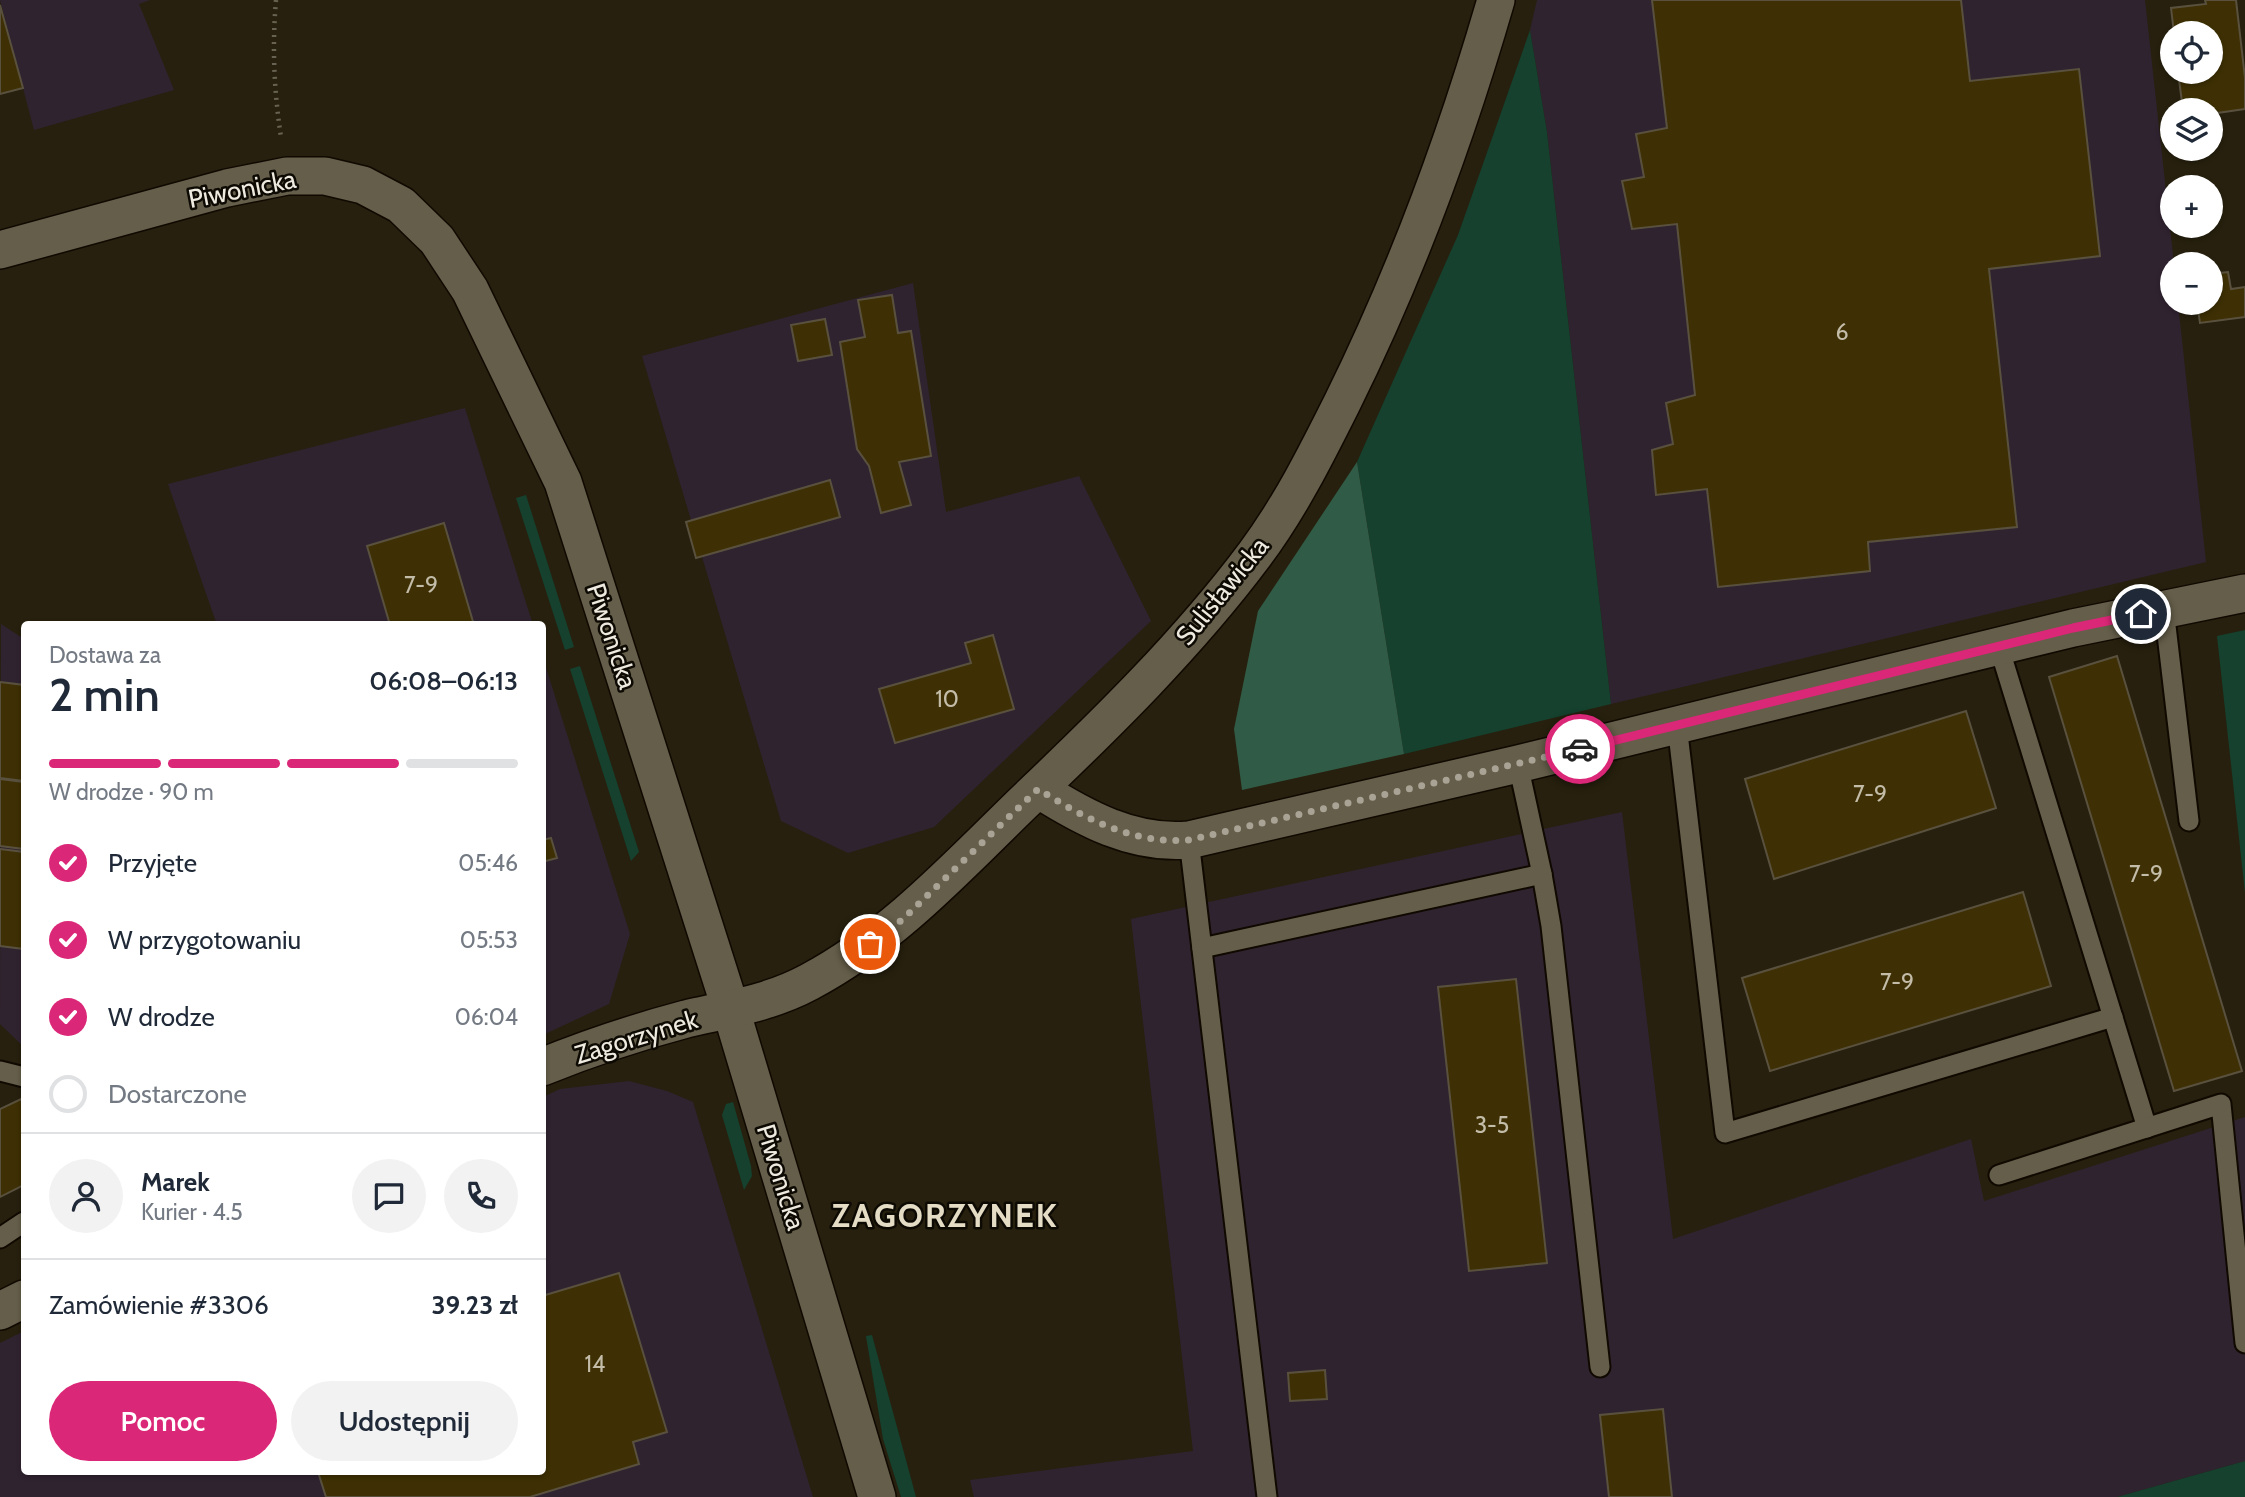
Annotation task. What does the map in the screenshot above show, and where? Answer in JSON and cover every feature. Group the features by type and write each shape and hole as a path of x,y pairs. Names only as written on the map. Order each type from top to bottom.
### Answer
{"street":[{"name":"Sulisławicka","path":"731,1010 780,996 808,983 870,944 903,919 1038,789 1195,630 1256,552 1303,481 1362,363 1420,228 1477,65 1496,0"},
{"name":"Piwonicka","path":"0,250 227,188 287,176 325,176 363,185 401,205 437,240 470,290 563,482 731,1010 877,1497"},
{"path":"1038,789 1068,808 1125,833 1161,841 1189,840 1518,764 2073,628 2245,593"},
{"name":"Zagorzynek","path":"546,1065 647,1030 731,1010"},
{"path":"0,1311 21,1301"}],"lane":[{"path":"2164,609 2189,821"},
{"path":"1999,647 2147,1128"},
{"path":"1677,725 1725,1133 2113,1017"},
{"path":"1518,764 1551,926 1600,1367"},
{"path":"1189,840 1267,1497"},
{"path":"1202,948 1542,874"},
{"path":"0,1071 21,1076"},
{"path":"1999,1175 2221,1104 2245,1343"},
{"path":"0,1238 21,1224"}],"path":[{"path":"276,0 273,41 275,100 287,176"}],"shaded area":[{"path":"0,0 150,0 139,4 174,90 34,130"},
{"path":"1537,0 2145,0 2160,137 2160,161 2163,161 2164,175 2160,175 2160,238 2171,238 2173,252 2160,252 2160,315 2179,315 2206,562 1611,704 1547,132 1530,30"},
{"path":"913,283 946,512 1079,476 1151,621 934,827 848,853 781,821 642,356"},
{"path":"465,408 532,621 216,621 168,484"},
{"path":"1,624 21,637 21,1044 0,1024"},
{"path":"546,668 630,934 609,1004 546,1034"},
{"path":"1622,812 1673,1239 1971,1139 1984,1201 2245,1117 2245,1461 2117,1497 974,1497 970,1480 1193,1451 1131,919"},
{"path":"629,1081 667,1091 693,1102 813,1497 0,1497 0,1343 21,1332 21,1475 546,1475 546,1096 560,1089"}],"green space":[{"path":"1530,30 1547,132 1611,704 1404,754 1357,462 1458,235"},
{"path":"1357,462 1404,754 1242,790 1234,729 1258,611"},
{"path":"526,495 574,647 565,650 516,498"},
{"path":"2245,630 2245,893 2217,636"},
{"path":"580,666 639,852 631,861 570,669"},
{"path":"733,1102 751,1166 752,1176 744,1190 722,1115 726,1104"},
{"path":"872,1335 916,1497 901,1497 883,1439 866,1336"},
{"path":"2245,1461 2245,1497 2117,1497"}],"building":[{"path":"1652,0 1961,0 1970,81 2079,69 2100,256 1989,269 2017,527 1868,542 1870,571 1718,587 1707,489 1656,495 1652,450 1673,444 1666,403 1695,395 1677,224 1632,229 1622,181 1644,177 1636,134 1667,128"},
{"path":"2205,0 2236,0 2245,78 2245,109 2223,112 2223,98 2181,98 2180,84 2223,84 2223,21 2173,21 2171,8 2206,4"},
{"path":"0,5 23,88 0,94"},
{"path":"2228,272 2231,289 2245,287 2245,317 2200,323 2199,315 2223,315 2223,273"},
{"path":"892,295 898,333 911,331 931,456 899,462 911,505 881,513 869,466 857,449 840,342 865,337 858,300"},
{"path":"825,319 832,355 798,361 791,325"},
{"path":"830,480 840,517 696,558 686,522"},
{"path":"444,523 473,621 389,621 367,546"},
{"path":"993,635 1014,709 895,743 879,689 971,663 965,643"},
{"path":"2117,656 2242,1071 2174,1091 2049,677"},
{"path":"0,682 21,685 21,781 0,778"},
{"path":"1966,711 1996,808 1774,879 1745,779"},
{"path":"0,779 21,782 21,849 0,846"},
{"path":"551,838 557,858 546,861 546,839"},
{"path":"0,849 21,852 21,949 0,946"},
{"path":"2023,892 2051,986 1770,1071 1742,978"},
{"path":"1516,979 1547,1263 1469,1271 1438,987"},
{"path":"21,1099 21,1186 0,1197 0,1109"},
{"path":"619,1273 667,1432 633,1442 639,1464 530,1497 326,1497 319,1475 546,1475 546,1295"},
{"path":"1325,1370 1327,1399 1290,1401 1288,1373"},
{"path":"1663,1409 1672,1497 1609,1497 1600,1415"}],"way so far":[{"path":"870,944 903,919 1038,789 1098,823 1125,833 1171,842 1580,749"}],"district":[{"name":"ZAGORZYNEK","path":"945,1215"}],"route":[{"path":"1580,749 2073,628 2141,614"}]}
